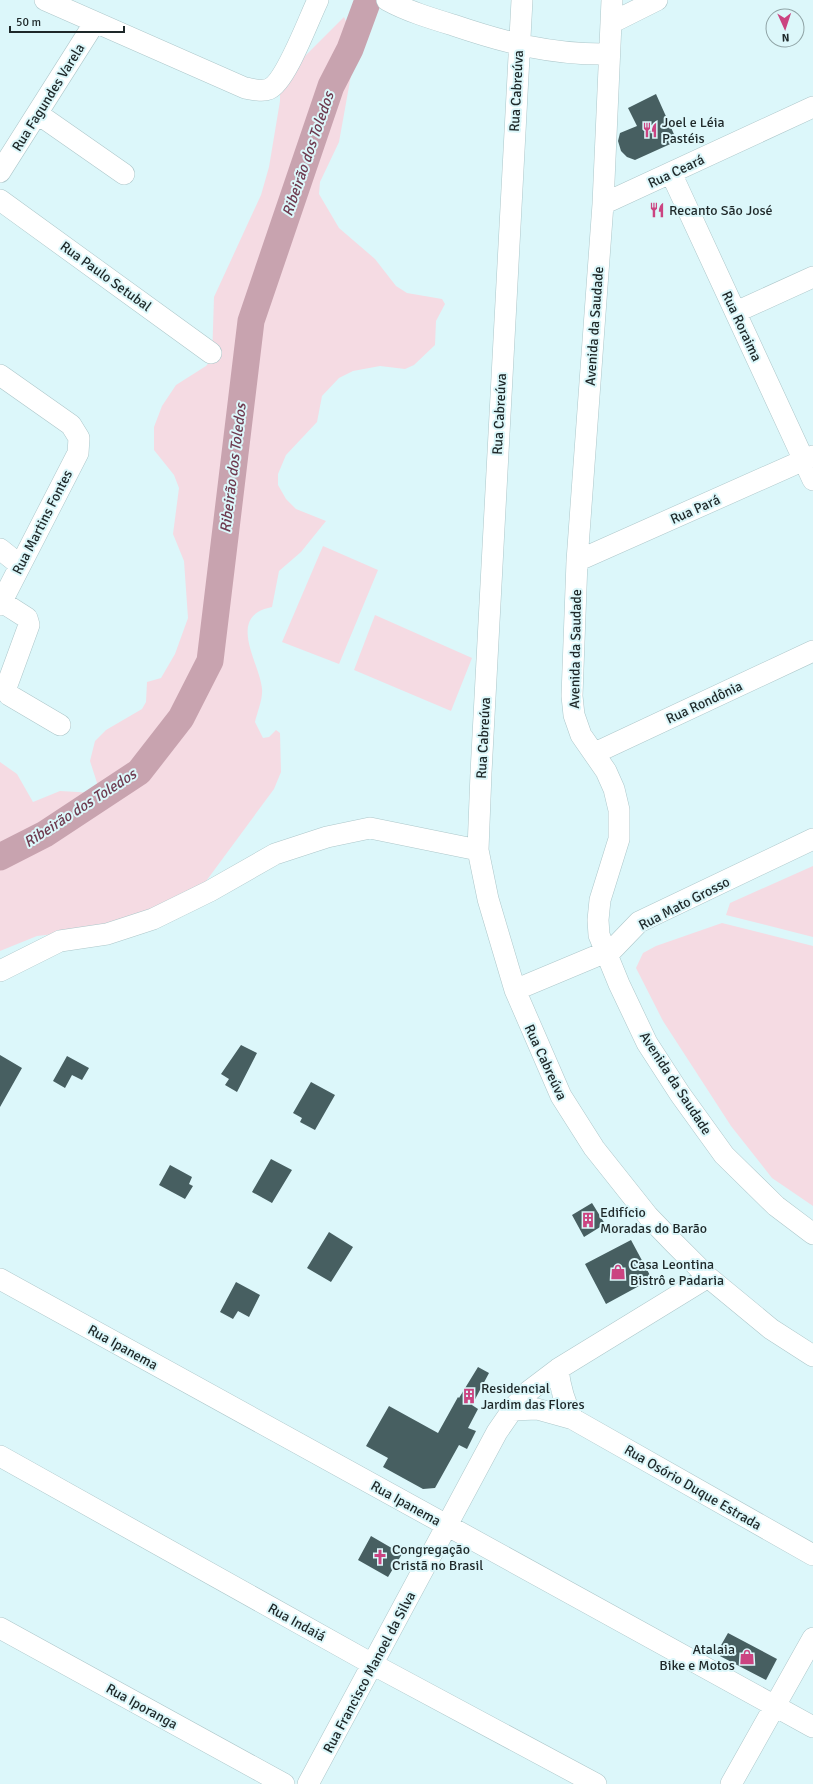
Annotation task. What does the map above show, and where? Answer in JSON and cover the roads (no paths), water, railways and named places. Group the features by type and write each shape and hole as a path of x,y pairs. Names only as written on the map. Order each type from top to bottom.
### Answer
{"street":[{"path":"45,0 245,88 258,90 269,89 277,84 285,73 318,0"},
{"name":"Rua Cabreúva","path":"522,0 478,850 488,899 515,990 561,1096 594,1148 648,1216 708,1277 771,1329 813,1356"},
{"name":"Avenida da Saudade","path":"612,0 604,204 577,561 572,696 574,715 581,735 595,753 606,771 614,789 619,810 619,839 600,900 598,920 600,935 619,984 647,1042 680,1094 724,1155 776,1206 813,1234"},
{"path":"611,22 657,0"},
{"path":"390,2 434,19 519,44 564,53 609,54"},
{"name":"Rua Fagundes Varela","path":"0,172 95,22"},
{"name":"Rua Ceará","path":"604,204 813,107"},
{"path":"38,114 124,174"},
{"name":"Rua Roraima","path":"671,173 736,312 808,458 813,480"},
{"name":"Rua Paulo Setubal","path":"0,200 211,353"},
{"path":"736,312 813,277"},
{"name":"Rua Martins Fontes","path":"0,375 71,425 79,438 78,453 1,604"},
{"name":"Rua Pará","path":"577,561 808,458"},
{"path":"0,550 20,565"},
{"path":"1,604 26,618 29,624 6,688 9,695 60,725"},
{"name":"Rua Rondônia","path":"595,753 813,651"},
{"path":"0,971 60,941 107,934 152,919 210,891 275,854 327,838 370,828 478,850"},
{"name":"Rua Mato Grosso","path":"515,990 606,953 613,949 639,922 813,839"},
{"name":"Rua Francisco Manoel da Silva","path":"308,1784 374,1665 498,1432 512,1410 530,1391 558,1369 708,1277"},
{"name":"Rua Ipanema","path":"0,1279 813,1727"},
{"path":"558,1369 560,1390 565,1405 573,1419"},
{"name":"Rua Osório Duque Estrada","path":"512,1410 537,1409 573,1419 813,1555"},
{"name":"Rua Indaiá","path":"0,1456 374,1665 596,1784"},
{"name":"Rua Iporanga","path":"0,1628 284,1784"},
{"path":"731,1784 813,1638"}],"waterway":[{"name":"Ribeirão dos Toledos","path":"0,857 45,834 139,772 181,718 210,661 251,321 331,86 350,49 368,0"}],"place":[{"name":"Joel e Léia Pastéis","path":"650,130"},
{"name":"Recanto São José","path":"657,210"},
{"name":"Edifício Moradas do Barão","path":"588,1220"},
{"name":"Casa Leontina Bistrô e Padaria","path":"618,1272"},
{"name":"Residencial Jardim das Flores","path":"469,1396"},
{"name":"Congregação Cristã no Brasil","path":"380,1557"},
{"name":"Atalaia Bike e Motos","path":"747,1657"}]}
